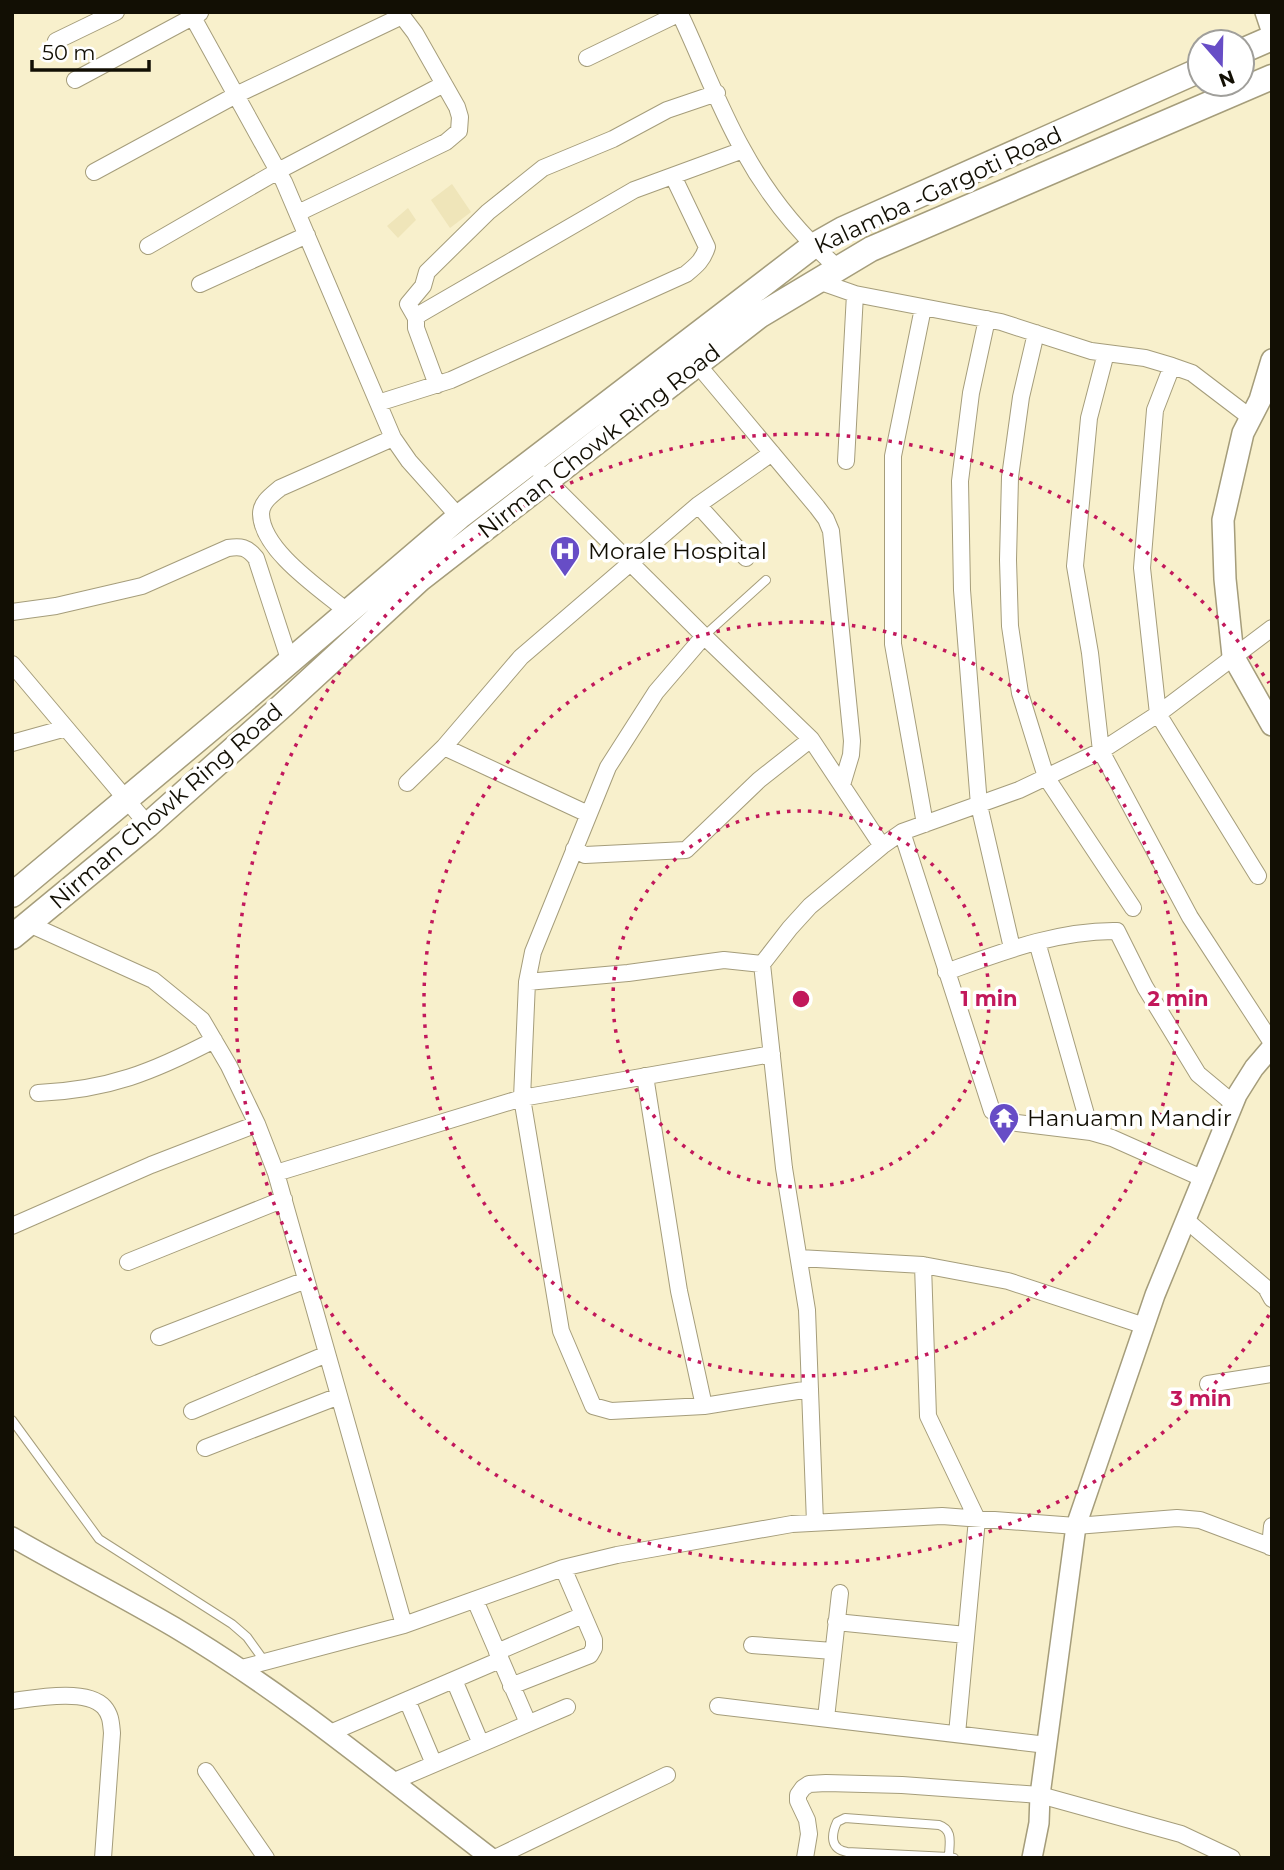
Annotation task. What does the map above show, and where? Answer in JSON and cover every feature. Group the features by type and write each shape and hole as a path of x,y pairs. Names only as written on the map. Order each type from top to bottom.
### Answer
{"main road":[{"path":"1256,44 1272,35"},
{"name":"Kalamba -Gargoti Road","path":"12,895 459,517 813,246 844,229 1186,76"},
{"name":"Nirman Chowk Ring Road","path":"20,930 148,825 420,579 759,316 871,248 1272,77"},
{"path":"1272,360 1261,408 1243,433 1223,520 1225,579 1233,656 1272,725"}],"street":[{"path":"56,41 116,12"},
{"path":"1265,12 1272,35"},
{"path":"587,58 679,13 743,150 764,183 813,246 828,274 855,295 987,319 1091,351 1145,358 1192,373 1261,408"},
{"path":"75,80 195,14 298,213 393,438 459,517"},
{"path":"94,172 236,95 400,14 415,33 444,83 460,117 459,131 446,142 298,213"},
{"path":"148,246 278,171 444,83"},
{"path":"437,385 416,328 416,318 408,304 423,286 427,272 488,212 543,168 613,139 667,110 717,93"},
{"path":"416,318 482,276 634,190 743,150"},
{"path":"378,403 437,385 497,360 686,274 704,259 707,247 673,176"},
{"path":"200,284 307,235"},
{"path":"846,461 855,295"},
{"path":"923,308 893,456 893,644 925,824"},
{"path":"987,319 971,393 960,481 962,590 979,805 1012,948"},
{"path":"1036,333 1021,397 1010,477 1007,560 1010,626 1020,693 1046,777 1133,908"},
{"path":"1032,1858 1039,1823 1040,1795 1076,1526 1145,1326 1186,1220 1234,1104 1249,1076 1272,1045 1190,917 1101,751 1090,653 1075,566 1089,418 1106,353"},
{"path":"698,365 817,507 831,531 852,741 851,755 842,785"},
{"path":"1172,366 1155,410 1142,568 1158,714 1258,876"},
{"path":"348,612 277,551 267,533 261,513 265,500 280,488 393,438"},
{"path":"407,783 444,747 522,657 698,505 772,453"},
{"path":"529,462 811,739 882,846"},
{"path":"698,505 746,558"},
{"path":"12,612 56,606 142,586 234,547 250,551 256,558 290,662"},
{"path":"815,1523 807,1310 784,1168 762,964 789,928 810,906 902,832 979,805 1101,751 1158,714 1272,628"},
{"path":"704,636 649,703 608,767 533,952 527,982 522,1098 561,1331 593,1406 611,1411 704,1406 810,1389"},
{"path":"12,664 148,825"},
{"path":"12,743 66,727"},
{"path":"574,849 585,855 686,850 759,780 811,739"},
{"path":"444,747 588,814"},
{"path":"902,832 992,1111 1017,1123 1091,1132 1112,1138 1204,1179"},
{"path":"20,930 153,980 202,1020 229,1066 257,1124 276,1173 404,1626"},
{"path":"946,972 1012,948 1037,942 1094,931 1118,931 1145,987 1198,1074 1234,1104"},
{"path":"1037,942 1091,1132"},
{"path":"527,982 628,973 724,960 762,964"},
{"path":"38,1093 70,1091 120,1082 163,1066 214,1040"},
{"path":"276,1173 522,1098 772,1054"},
{"path":"645,1076 679,1291 704,1406"},
{"path":"12,1226 257,1124"},
{"path":"128,1262 284,1199"},
{"path":"1186,1220 1266,1288 1272,1299"},
{"path":"799,1258 923,1265 1008,1281 1145,1326"},
{"path":"923,1265 928,1416 977,1519 957,1734"},
{"path":"159,1337 306,1280"},
{"path":"192,1411 327,1354"},
{"path":"1208,1384 1272,1374"},
{"path":"205,1448 339,1396"},
{"path":"238,1669 404,1626 563,1568 593,1560 792,1524 942,1516 1076,1526 1177,1518 1200,1521 1271,1547 1272,1526"},
{"path":"12,1537 174,1627 238,1669 330,1733 493,1858 667,1775"},
{"path":"511,1686 590,1655 594,1648 594,1640 563,1568"},
{"path":"826,1718 840,1593"},
{"path":"475,1600 528,1723"},
{"path":"330,1733 453,1680 583,1615"},
{"path":"836,1622 966,1635"},
{"path":"752,1645 833,1651"},
{"path":"453,1680 481,1744"},
{"path":"12,1702 46,1696 86,1697 103,1705 111,1718 103,1858"},
{"path":"407,1700 434,1764"},
{"path":"718,1706 1047,1745"},
{"path":"392,1782 567,1707"},
{"path":"206,1771 266,1858"},
{"path":"805,1858 809,1841 807,1820 798,1801 803,1788 809,1784 826,1783 902,1785 1040,1795 1181,1834 1232,1858"}],"lane":[{"path":"704,636 766,580"},
{"path":"12,1420 99,1539 232,1624 247,1637 265,1662"},
{"path":"845,1818 939,1825 946,1827 950,1833 951,1858 838,1851 832,1832 837,1822 845,1818"}],"shaded area":[{"path":"452,184 471,212 450,228 431,200"},
{"path":"408,208 416,220 398,238 387,226"}],"place":[{"name":"Morale Hospital","path":"565,578"},
{"name":"Hanuamn Mandir","path":"1004,1145"}]}
